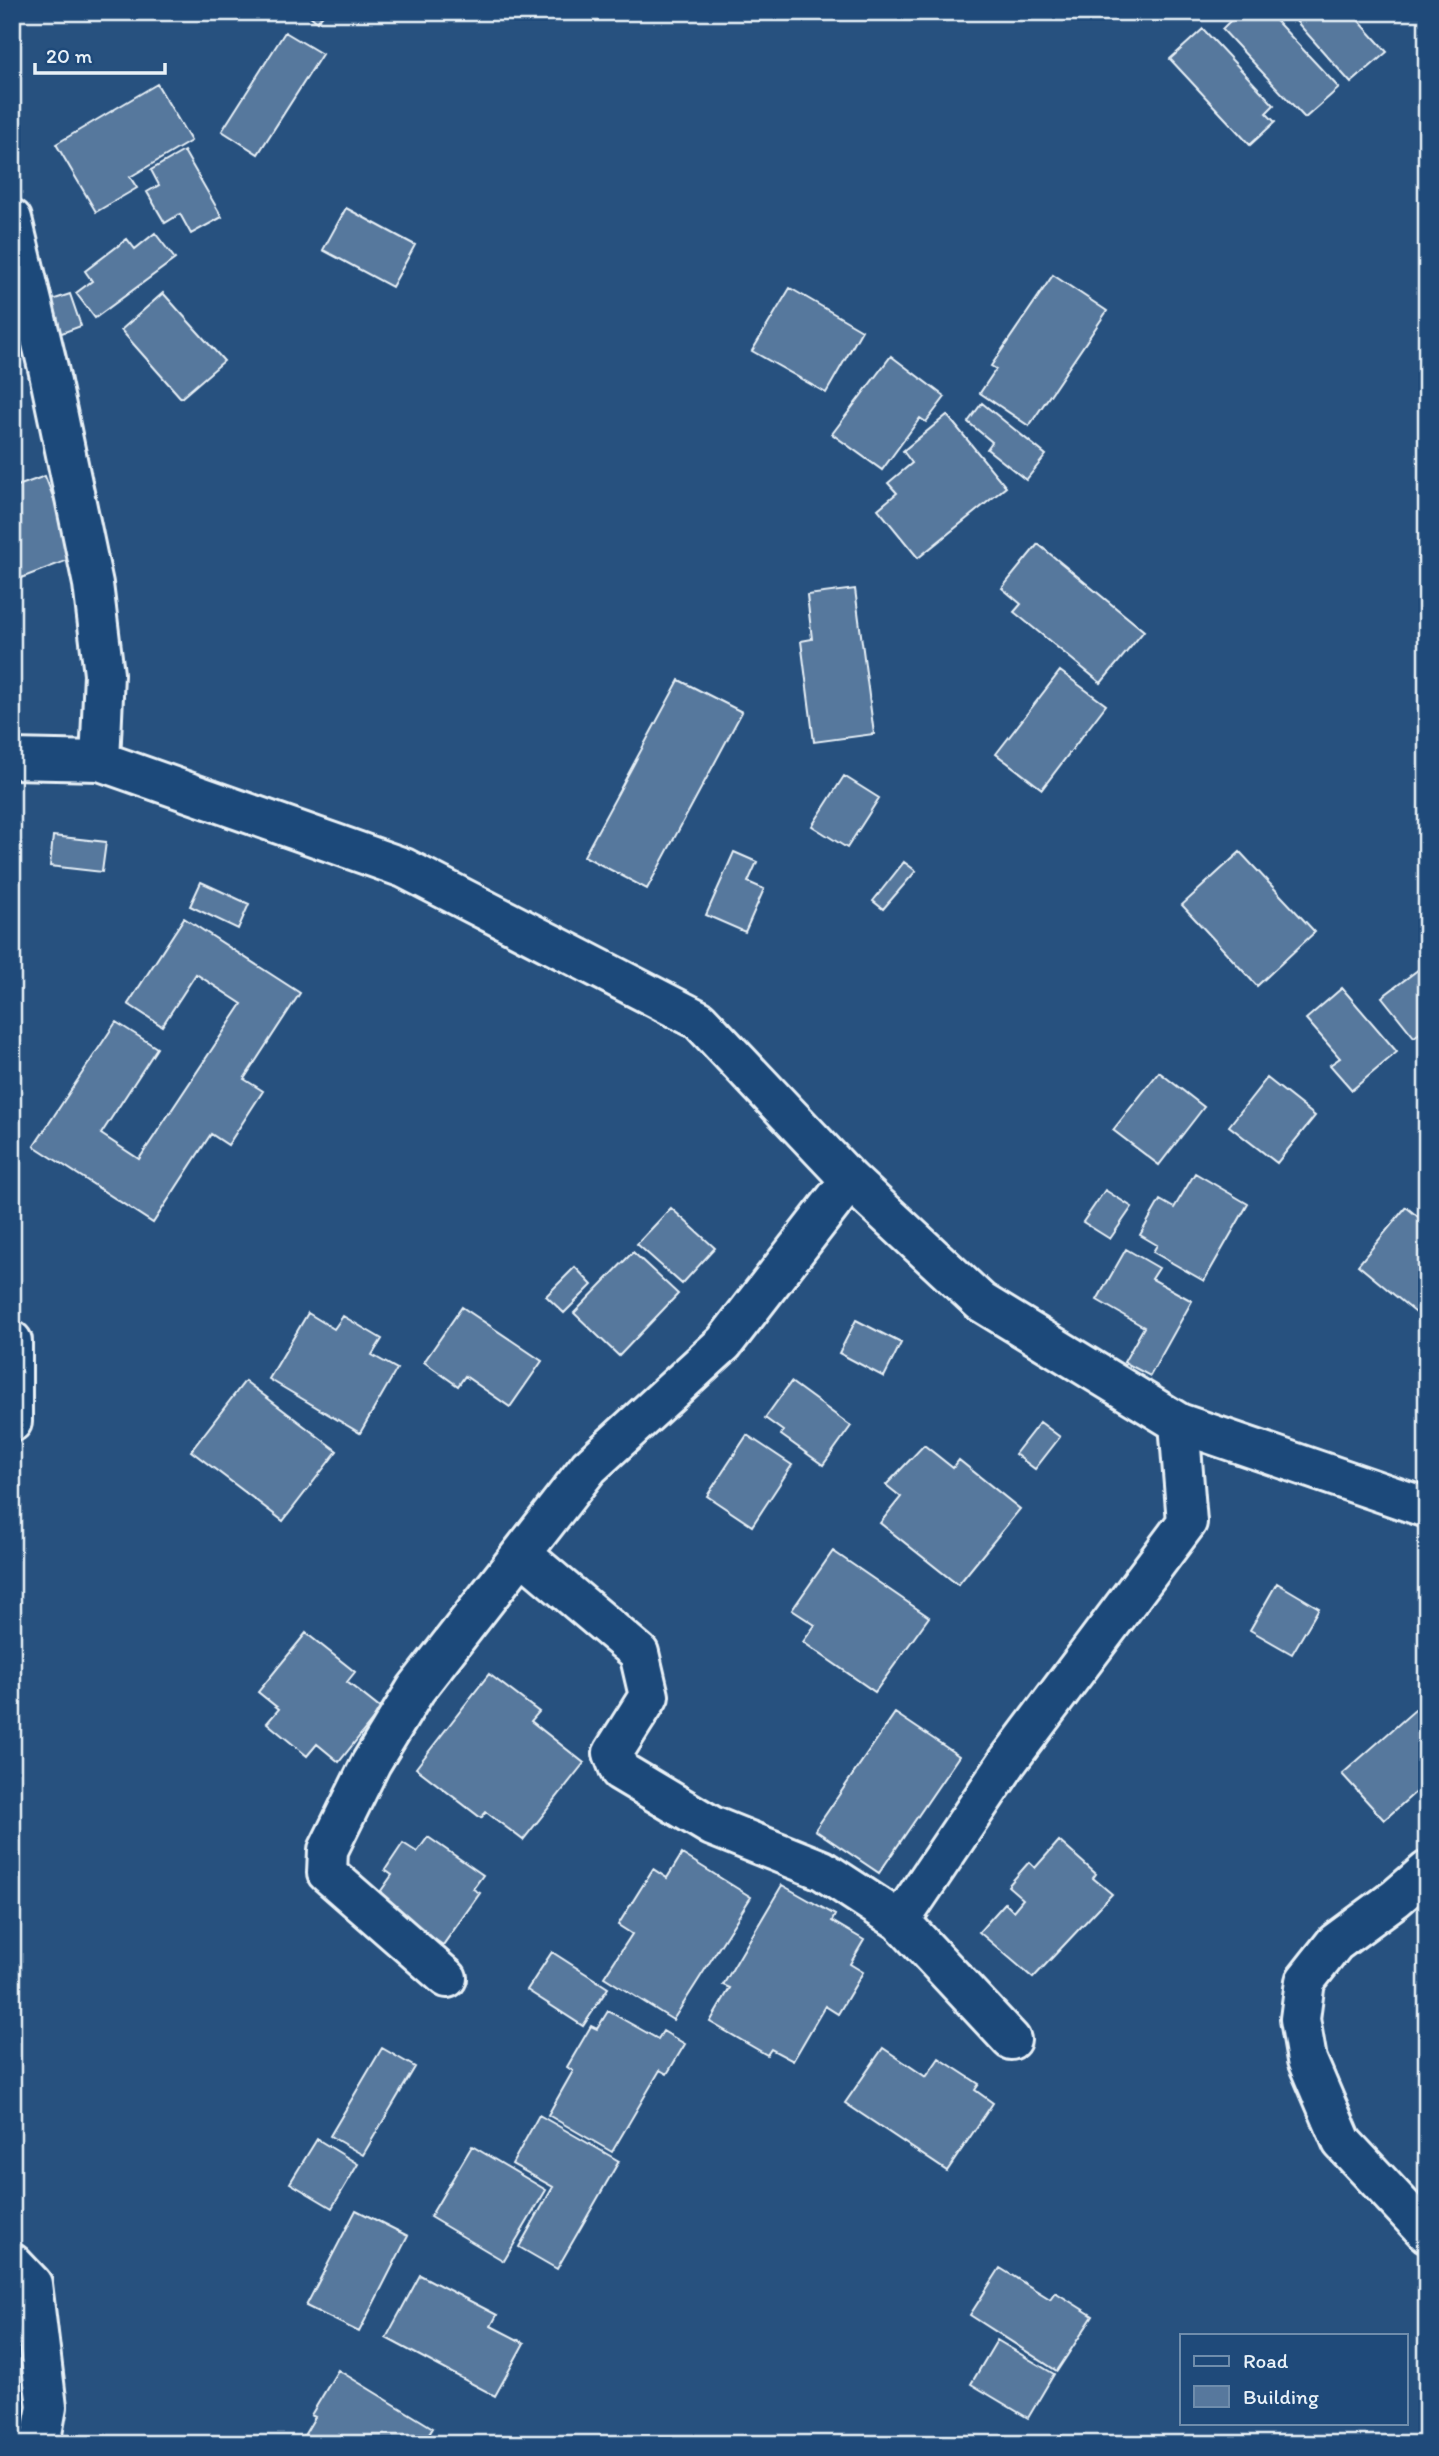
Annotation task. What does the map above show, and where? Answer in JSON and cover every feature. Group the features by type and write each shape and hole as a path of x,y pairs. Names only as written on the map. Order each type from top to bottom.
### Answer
{"street":[{"path":"12,219 48,368 93,584 104,674 100,761"},
{"path":"12,759 100,761 404,868 699,1020 850,1180 981,1302 1180,1423 1427,1508"},
{"path":"447,1978 327,1873 327,1850 371,1763 416,1689 589,1467 724,1343 850,1180"},
{"path":"12,1341 15,1360 12,1422"},
{"path":"900,1922 1009,1761 1187,1522 1180,1423"},
{"path":"523,1555 639,1653 649,1696 613,1753 620,1770 712,1826 822,1870 900,1922 1011,2040"},
{"path":"1427,1871 1396,1898 1335,1943 1305,1981 1300,2020 1307,2060 1342,2142 1427,2233"},
{"path":"12,2263 32,2284 47,2407 40,2444"}],"building":[{"path":"306,12 325,12 317,22"},
{"path":"1239,12 1268,12 1339,88 1305,118 1222,29"},
{"path":"1288,12 1351,12 1387,52 1351,83"},
{"path":"1203,29 1274,105 1266,113 1275,122 1250,145 1170,59"},
{"path":"285,32 322,54 258,154 222,131"},
{"path":"157,84 191,141 130,177 137,188 96,212 56,144"},
{"path":"184,151 222,217 191,234 180,214 165,223 147,192 159,185 151,170"},
{"path":"346,208 415,245 392,287 323,250"},
{"path":"155,233 175,259 95,318 76,293 92,281 85,271 127,239 135,249"},
{"path":"1053,275 1107,311 1029,426 980,393 996,369 991,366"},
{"path":"790,288 862,330 826,393 752,351"},
{"path":"163,293 224,361 181,398 121,330"},
{"path":"70,294 81,326 51,337 40,304"},
{"path":"891,356 945,397 926,422 920,418 882,470 832,434"},
{"path":"982,403 1046,455 1026,480 987,449 992,442 968,422"},
{"path":"947,415 1006,487 918,558 878,509 897,493 888,483 912,463 903,451"},
{"path":"45,476 76,557 16,580 12,570 12,488"},
{"path":"1038,544 1144,631 1101,683 1014,612 1021,604 1002,588"},
{"path":"855,589 874,734 814,742 801,641 812,639 807,595"},
{"path":"1060,671 1106,705 1042,789 996,754"},
{"path":"679,680 742,712 647,889 584,856"},
{"path":"844,776 879,798 847,848 812,826"},
{"path":"53,836 106,842 102,872 50,866"},
{"path":"734,852 757,862 748,882 764,889 745,932 706,915"},
{"path":"1240,852 1315,932 1257,986 1182,905"},
{"path":"904,862 916,871 883,909 873,901"},
{"path":"201,882 249,904 238,929 190,906"},
{"path":"184,918 300,993 244,1079 263,1091 228,1145 211,1134 153,1223 34,1146 116,1022 157,1048 101,1134 139,1159 242,1004 196,974 162,1026 128,1004"},
{"path":"1427,963 1427,1028 1414,1037 1382,997"},
{"path":"1342,988 1397,1052 1352,1090 1330,1065 1340,1058 1306,1019"},
{"path":"1159,1072 1204,1107 1159,1165 1113,1130"},
{"path":"1267,1078 1315,1116 1277,1163 1229,1126"},
{"path":"1195,1173 1248,1204 1204,1281 1153,1252 1157,1245 1140,1235 1160,1200 1174,1208"},
{"path":"1105,1190 1132,1207 1110,1239 1083,1222"},
{"path":"1406,1207 1427,1224 1427,1322 1358,1265"},
{"path":"671,1208 715,1248 682,1284 637,1244"},
{"path":"1126,1249 1159,1268 1152,1279 1192,1301 1150,1376 1124,1362 1144,1327 1097,1300"},
{"path":"633,1252 678,1294 619,1356 574,1313"},
{"path":"575,1267 592,1285 564,1313 546,1296"},
{"path":"462,1307 542,1361 510,1407 465,1376 458,1386 424,1362"},
{"path":"308,1313 334,1329 343,1316 382,1339 372,1355 397,1369 360,1433 269,1379"},
{"path":"856,1320 901,1343 884,1377 839,1353"},
{"path":"245,1381 337,1451 283,1521 191,1451"},
{"path":"791,1382 851,1426 823,1465 781,1435 783,1431 765,1418"},
{"path":"1040,1422 1060,1437 1035,1469 1015,1454"},
{"path":"747,1435 792,1465 752,1526 707,1496"},
{"path":"924,1445 953,1468 959,1460 1020,1509 958,1585 880,1523 901,1497 886,1485"},
{"path":"833,1551 929,1617 875,1692 803,1642 815,1625 792,1610"},
{"path":"1277,1583 1319,1608 1292,1654 1250,1630"},
{"path":"306,1633 355,1672 347,1682 381,1709 339,1762 317,1744 307,1756 267,1723 279,1709 258,1692"},
{"path":"489,1674 539,1712 531,1721 584,1763 523,1840 486,1812 481,1818 416,1768"},
{"path":"1424,1702 1427,1705 1427,1782 1384,1820 1342,1774"},
{"path":"895,1713 959,1756 879,1873 815,1830"},
{"path":"428,1837 483,1875 473,1889 480,1893 443,1945 376,1898 392,1875 385,1870 403,1843 417,1852"},
{"path":"1059,1841 1096,1874 1093,1878 1112,1894 1033,1978 979,1932 1005,1903 1013,1911 1023,1899 1008,1886 1029,1862 1035,1868"},
{"path":"682,1854 751,1897 673,2020 604,1977 632,1934 618,1925 653,1869 667,1878"},
{"path":"782,1885 835,1915 832,1921 864,1940 850,1964 863,1972 838,2014 825,2006 793,2061 771,2049 767,2055 710,2022 730,1988 723,1985"},
{"path":"552,1952 608,1988 583,2026 527,1990"},
{"path":"608,2011 658,2039 663,2031 685,2044 667,2074 660,2070 612,2152 548,2115 573,2071 567,2067 591,2026 597,2029"},
{"path":"382,2048 415,2067 363,2155 330,2136"},
{"path":"883,2048 926,2077 939,2058 979,2084 975,2090 993,2103 947,2171 845,2103"},
{"path":"539,2115 619,2161 557,2269 519,2247 553,2187 512,2164"},
{"path":"317,2139 358,2164 332,2208 290,2183"},
{"path":"472,2146 546,2190 504,2261 430,2217"},
{"path":"356,2210 408,2236 359,2332 306,2306"},
{"path":"1000,2268 1050,2299 1055,2292 1093,2316 1057,2371 970,2315"},
{"path":"420,2275 497,2315 491,2326 524,2343 495,2396 386,2338"},
{"path":"997,2340 1054,2374 1028,2418 971,2384"},
{"path":"338,2370 433,2428 423,2444 299,2444 315,2417 311,2415"}]}
